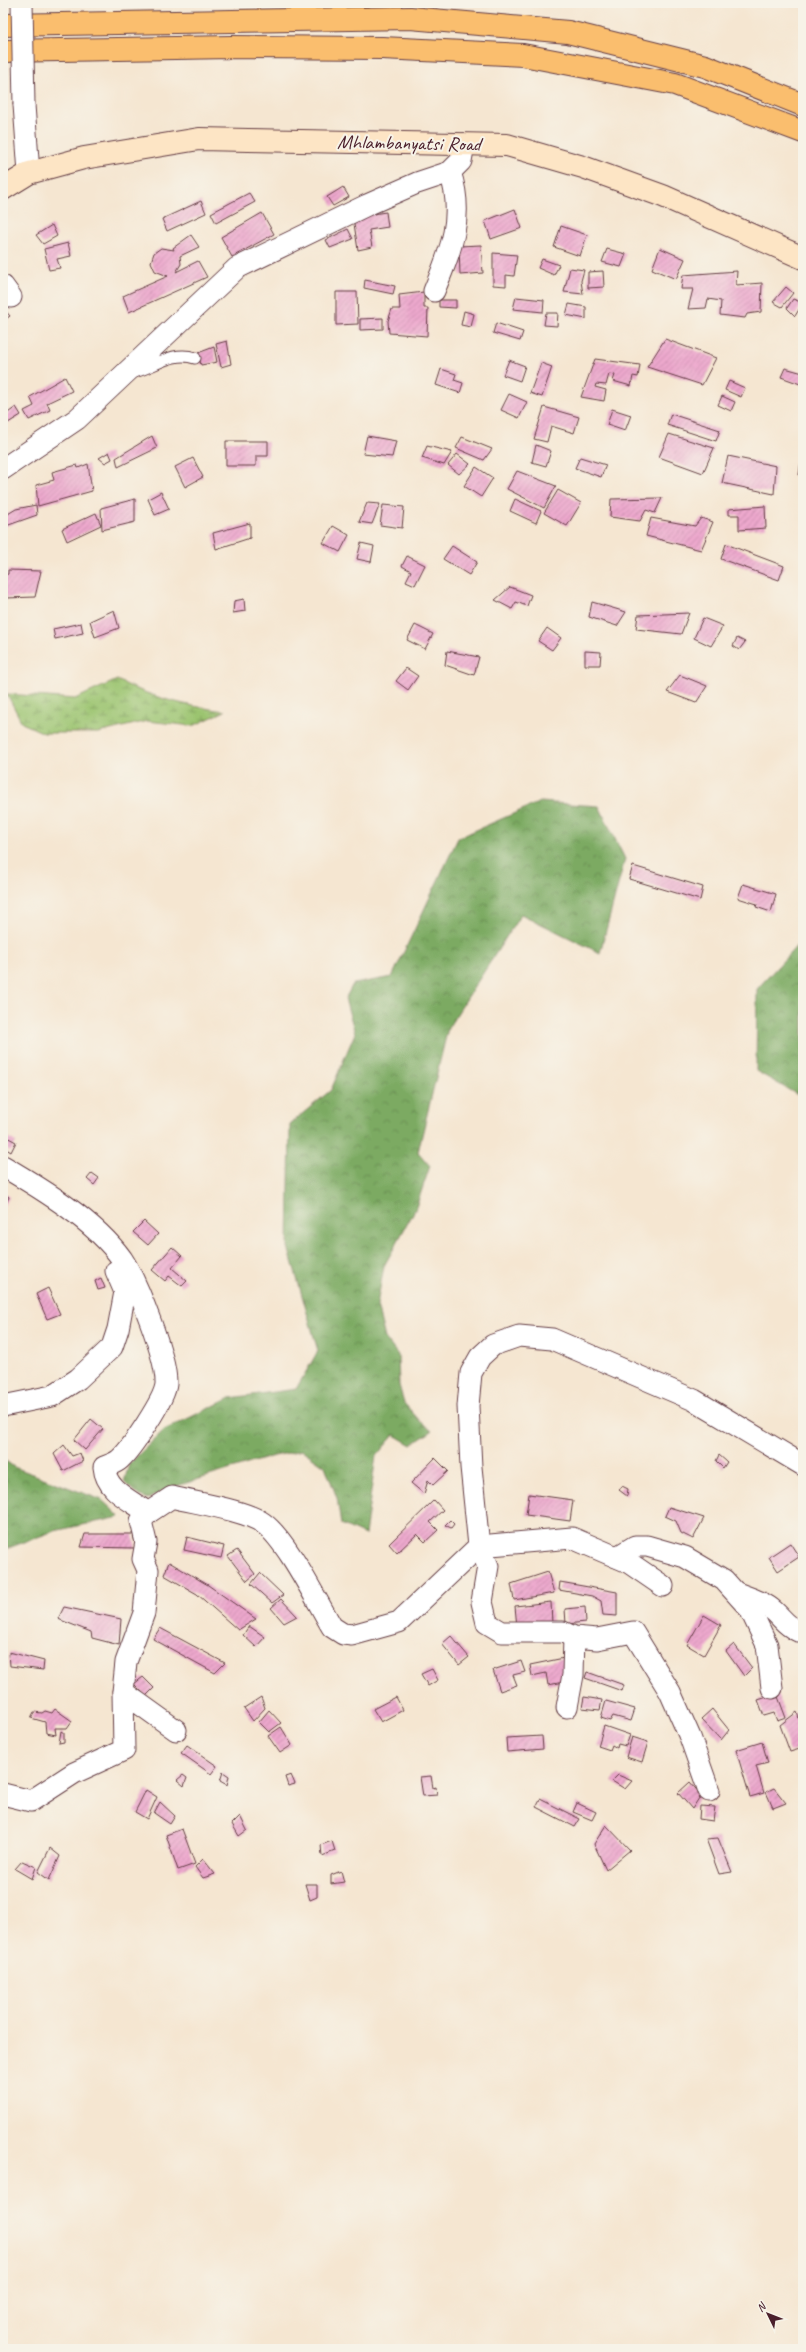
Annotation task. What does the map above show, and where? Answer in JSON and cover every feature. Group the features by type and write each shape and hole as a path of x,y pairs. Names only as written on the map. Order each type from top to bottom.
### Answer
{"highway":[{"path":"3,25 410,18 568,32 705,66 803,105"},
{"path":"3,51 232,47 374,48 523,55 675,84 803,132"}],"main road":[{"name":"Mhlambanyatsi Road","path":"3,189 29,172 84,158 199,139 507,145 583,167 663,196 803,258"}],"street":[{"path":"22,3 24,105 29,172"},
{"path":"3,469 77,419 237,268 367,205 450,172 461,161 464,144"},
{"path":"434,291 453,241 458,220 456,193 450,172"},
{"path":"3,1166 67,1206 101,1237 122,1259 149,1316 166,1385 158,1406 120,1459 104,1468 105,1475 113,1490 148,1513"},
{"path":"101,1237 125,1292 139,1318 143,1347 153,1365 163,1372"},
{"path":"3,1406 52,1396 78,1379 112,1347 118,1329 125,1292"},
{"path":"709,1791 690,1737 670,1692 633,1632 597,1639 574,1637 563,1632 502,1632 487,1623 482,1602 488,1566 479,1546 471,1467 468,1406 471,1373 480,1357 493,1345 519,1336 552,1339 694,1400 803,1465"},
{"path":"3,1794 31,1801 74,1773 124,1750 123,1692 126,1662 144,1613 148,1570 143,1559 146,1542 141,1521 148,1513 172,1497 237,1512 262,1522 280,1539 332,1627 348,1634 399,1622 479,1546 572,1538 628,1562 663,1586"},
{"path":"617,1557 635,1546 647,1546 684,1557 724,1580 750,1609 767,1645 772,1688"},
{"path":"736,1593 763,1603 775,1612 786,1626 798,1632"},
{"path":"568,1707 573,1675 574,1637"},
{"path":"123,1692 176,1730"}],"lane":[{"path":"125,375 143,370 167,358 186,355 195,358"}],"green space":[{"path":"117,680 143,692 156,696 197,707 225,711 193,726 147,721 98,733 44,733 22,723 7,694 75,699"},
{"path":"540,802 599,806 625,859 600,953 521,914 448,1028 418,1152 430,1166 415,1210 384,1266 377,1305 385,1338 398,1355 399,1385 404,1403 420,1421 432,1431 411,1445 394,1435 376,1456 365,1535 341,1524 337,1498 325,1466 302,1450 270,1457 167,1489 148,1499 138,1495 124,1482 129,1464 164,1430 230,1398 296,1389 318,1351 288,1247 290,1124 331,1090 355,1033 345,999 353,984 392,977 458,838"},
{"path":"803,939 803,1098 756,1071 757,989"},
{"path":"3,1459 14,1467 102,1500 120,1517 54,1531 3,1550"}],"building":[{"path":"343,187 349,197 333,206 327,197"},
{"path":"249,193 255,202 216,223 211,213"},
{"path":"201,201 206,213 167,231 162,219"},
{"path":"515,209 522,228 491,239 485,221"},
{"path":"386,212 388,227 369,230 372,247 358,250 353,217"},
{"path":"262,213 274,234 232,257 221,237"},
{"path":"52,225 57,236 43,244 36,235"},
{"path":"561,226 587,235 580,256 554,247"},
{"path":"348,229 353,239 330,248 326,240"},
{"path":"191,235 199,247 180,256 181,264 176,272 198,261 207,277 129,312 123,296 168,276 155,271 151,262 154,253 161,248 174,250 173,248"},
{"path":"68,243 71,256 57,259 60,268 49,270 44,249"},
{"path":"481,245 483,273 460,275 459,246"},
{"path":"660,248 685,259 676,279 652,269"},
{"path":"607,249 626,254 621,267 602,262"},
{"path":"493,253 517,255 514,276 506,275 506,286 493,285"},
{"path":"542,259 559,265 554,275 538,268"},
{"path":"570,268 584,270 581,281 583,294 564,292"},
{"path":"603,271 604,287 588,288 588,272"},
{"path":"737,271 736,285 762,283 761,312 747,314 745,318 720,315 721,301 708,299 706,308 688,309 693,289 681,289 683,275"},
{"path":"365,280 395,286 393,294 364,288"},
{"path":"786,287 793,293 782,307 773,302"},
{"path":"336,292 357,292 358,324 336,325"},
{"path":"424,292 424,308 428,308 427,336 389,333 388,321 392,309 400,309 399,295"},
{"path":"516,297 544,300 543,312 513,309"},
{"path":"793,299 803,303 795,316 787,308"},
{"path":"439,300 456,300 456,308 439,307"},
{"path":"569,304 586,307 586,319 566,315"},
{"path":"3,308 10,316 3,321"},
{"path":"464,311 474,314 471,327 461,325"},
{"path":"546,313 558,313 557,326 544,325"},
{"path":"383,318 383,329 360,330 360,319"},
{"path":"496,323 523,332 520,341 493,333"},
{"path":"665,339 716,358 702,385 647,367"},
{"path":"227,341 231,364 221,367 216,344"},
{"path":"214,347 217,362 201,365 198,353"},
{"path":"595,359 640,365 638,377 633,376 631,386 613,381 615,375 609,374 606,385 596,384 595,387 606,390 604,401 581,397"},
{"path":"509,360 525,366 520,381 503,375"},
{"path":"541,363 552,367 542,397 530,393"},
{"path":"785,368 803,373 803,385 781,377"},
{"path":"441,369 456,374 454,380 463,383 460,393 436,385"},
{"path":"65,377 72,391 47,403 50,410 29,420 24,411 34,406 30,397"},
{"path":"729,381 745,388 741,397 725,390"},
{"path":"509,394 527,402 519,418 501,410"},
{"path":"722,396 735,402 731,411 718,405"},
{"path":"16,407 21,415 8,423 5,415"},
{"path":"544,407 579,417 574,433 551,426 547,442 534,439"},
{"path":"612,409 631,415 625,431 607,425"},
{"path":"671,414 720,430 716,441 667,425"},
{"path":"669,434 714,448 703,473 659,457"},
{"path":"152,436 157,448 118,467 116,458"},
{"path":"367,436 396,441 392,457 363,454"},
{"path":"462,437 492,449 484,460 456,448"},
{"path":"226,441 268,441 268,456 256,456 256,466 226,466"},
{"path":"536,445 551,451 546,466 532,462"},
{"path":"427,446 452,452 444,465 422,458"},
{"path":"109,452 112,459 105,463 99,458"},
{"path":"802,452 803,474 799,475"},
{"path":"457,454 470,464 459,474 448,465"},
{"path":"728,456 776,466 774,494 722,483"},
{"path":"580,457 606,465 601,477 575,468"},
{"path":"193,458 203,477 185,487 175,467"},
{"path":"88,464 92,491 38,506 36,485 54,480 52,472 77,465 78,468"},
{"path":"476,467 493,478 481,497 464,486"},
{"path":"517,471 556,486 544,508 507,489"},
{"path":"558,490 581,503 567,526 544,513"},
{"path":"161,492 169,509 155,515 148,499"},
{"path":"662,498 655,513 646,510 640,521 610,517 611,499"},
{"path":"135,499 135,522 102,530 101,508"},
{"path":"515,499 541,511 536,523 510,511"},
{"path":"367,503 380,504 372,524 359,522"},
{"path":"36,505 37,515 3,527 3,517 16,509"},
{"path":"383,505 404,507 402,528 380,525"},
{"path":"765,506 766,528 739,530 739,515 729,515 729,509"},
{"path":"96,513 101,525 67,541 62,529"},
{"path":"651,518 695,526 701,518 713,522 701,550 646,536"},
{"path":"250,523 250,538 216,549 213,533"},
{"path":"333,526 349,535 340,552 323,543"},
{"path":"361,543 374,546 371,562 357,559"},
{"path":"726,544 784,566 779,580 721,559"},
{"path":"452,546 477,562 469,575 443,559"},
{"path":"407,556 425,565 415,585 406,581 411,571 402,566"},
{"path":"8,570 41,571 35,597 6,598 7,595 3,596 3,576 8,574"},
{"path":"510,587 531,595 527,606 516,602 512,609 495,600"},
{"path":"244,599 245,611 233,613 234,601"},
{"path":"592,602 626,612 617,626 589,617"},
{"path":"114,610 119,628 95,637 90,621"},
{"path":"689,613 681,634 636,629 638,615"},
{"path":"703,618 723,626 711,646 694,638"},
{"path":"81,623 83,633 55,639 53,629"},
{"path":"415,625 433,634 425,649 407,640"},
{"path":"547,628 561,638 552,650 538,641"},
{"path":"737,638 745,642 739,650 733,646"},
{"path":"447,651 479,657 474,675 445,665"},
{"path":"585,651 601,652 600,665 585,665"},
{"path":"406,668 418,676 408,690 396,681"},
{"path":"680,675 707,686 696,703 667,692"},
{"path":"633,866 703,887 700,900 629,879"},
{"path":"743,884 776,894 771,912 756,907 757,904 738,898"},
{"path":"3,1135 16,1142 11,1152 3,1147"},
{"path":"92,1173 99,1178 94,1185 87,1179"},
{"path":"3,1192 9,1197 3,1209"},
{"path":"144,1221 158,1234 148,1245 133,1232"},
{"path":"172,1247 182,1256 172,1268 187,1281 182,1286 169,1276 165,1281 152,1270"},
{"path":"101,1278 105,1288 98,1290 95,1281"},
{"path":"48,1288 60,1314 47,1319 36,1294"},
{"path":"91,1419 103,1429 85,1450 74,1440"},
{"path":"64,1445 72,1456 80,1453 83,1461 63,1471 54,1454"},
{"path":"719,1455 727,1462 723,1468 716,1461"},
{"path":"435,1458 448,1471 433,1485 428,1480 424,1494 411,1483"},
{"path":"622,1486 628,1489 627,1496 619,1490"},
{"path":"529,1494 573,1500 570,1521 526,1515"},
{"path":"434,1500 443,1510 430,1522 438,1530 425,1542 417,1534 397,1553 389,1544"},
{"path":"669,1507 704,1518 693,1539 681,1533 676,1521 665,1516"},
{"path":"450,1520 454,1524 451,1528 445,1525"},
{"path":"85,1534 133,1534 136,1548 81,1547"},
{"path":"187,1537 224,1546 221,1558 184,1550"},
{"path":"790,1543 799,1557 778,1571 769,1557"},
{"path":"237,1550 255,1574 247,1581 228,1556"},
{"path":"169,1562 208,1585 256,1619 238,1630 197,1594 164,1575"},
{"path":"548,1572 554,1593 514,1600 511,1584"},
{"path":"260,1573 283,1595 272,1603 251,1584"},
{"path":"560,1582 617,1592 617,1616 603,1615 601,1601 592,1596 559,1590"},
{"path":"281,1599 297,1616 284,1623 271,1608"},
{"path":"551,1602 552,1624 517,1627 515,1606"},
{"path":"64,1607 121,1619 119,1645 92,1638 91,1632 58,1619"},
{"path":"585,1607 586,1622 566,1624 565,1609"},
{"path":"704,1615 721,1625 704,1655 687,1645"},
{"path":"249,1626 265,1637 256,1647 243,1635"},
{"path":"160,1628 225,1663 215,1673 153,1639"},
{"path":"451,1636 469,1657 459,1665 442,1644"},
{"path":"734,1644 752,1668 744,1676 726,1651"},
{"path":"9,1652 44,1661 43,1670 10,1666"},
{"path":"564,1658 569,1681 548,1685 546,1673 532,1676 530,1665"},
{"path":"521,1661 525,1672 513,1675 517,1685 500,1691 493,1670"},
{"path":"432,1669 438,1680 428,1686 421,1674"},
{"path":"587,1672 624,1685 622,1691 585,1678"},
{"path":"143,1677 154,1688 146,1696 134,1684"},
{"path":"777,1694 786,1718 777,1721 774,1713 764,1716 758,1700"},
{"path":"261,1697 265,1708 253,1721 244,1708"},
{"path":"396,1697 403,1710 381,1722 373,1709"},
{"path":"584,1697 602,1700 600,1710 582,1708"},
{"path":"606,1701 635,1709 631,1721 613,1716 610,1721 601,1718"},
{"path":"55,1709 72,1721 67,1728 55,1728 56,1735 46,1733 45,1722 31,1718 34,1712 42,1713 45,1711 52,1713"},
{"path":"712,1709 729,1730 721,1740 701,1719"},
{"path":"269,1710 281,1723 269,1732 259,1722"},
{"path":"797,1712 803,1732 803,1748 790,1752 780,1725"},
{"path":"604,1726 630,1735 626,1746 618,1744 617,1748 612,1745 610,1750 598,1746"},
{"path":"281,1727 292,1745 280,1753 268,1736"},
{"path":"61,1731 64,1733 64,1742 59,1743"},
{"path":"542,1736 543,1749 507,1752 506,1738"},
{"path":"632,1737 648,1742 642,1762 626,1757"},
{"path":"762,1742 768,1763 756,1766 764,1793 750,1797 736,1750"},
{"path":"187,1745 217,1766 211,1774 181,1753"},
{"path":"223,1772 229,1776 227,1785 220,1781"},
{"path":"183,1775 187,1778 184,1786 177,1780"},
{"path":"291,1775 295,1784 288,1786 285,1777"},
{"path":"618,1775 632,1781 625,1789 612,1781"},
{"path":"431,1776 433,1788 436,1787 437,1795 423,1796 420,1777"},
{"path":"690,1782 701,1795 692,1809 678,1793"},
{"path":"774,1788 786,1803 773,1808 766,1792"},
{"path":"146,1790 157,1797 147,1819 135,1812"},
{"path":"540,1799 580,1819 575,1827 536,1807"},
{"path":"160,1802 175,1816 170,1824 154,1813"},
{"path":"577,1803 596,1812 592,1820 573,1812"},
{"path":"700,1806 715,1807 713,1821 699,1819"},
{"path":"240,1816 247,1830 239,1836 232,1824"},
{"path":"606,1825 630,1850 606,1870 594,1844"},
{"path":"182,1829 195,1864 178,1870 166,1835"},
{"path":"718,1838 732,1872 719,1874 706,1839"},
{"path":"332,1841 335,1851 322,1856 321,1845"},
{"path":"50,1848 60,1856 49,1880 38,1872"},
{"path":"203,1859 215,1874 203,1878 195,1867"},
{"path":"22,1861 36,1867 32,1879 15,1869"},
{"path":"341,1871 344,1882 331,1884 331,1875"},
{"path":"305,1884 317,1884 317,1897 310,1900"}]}
